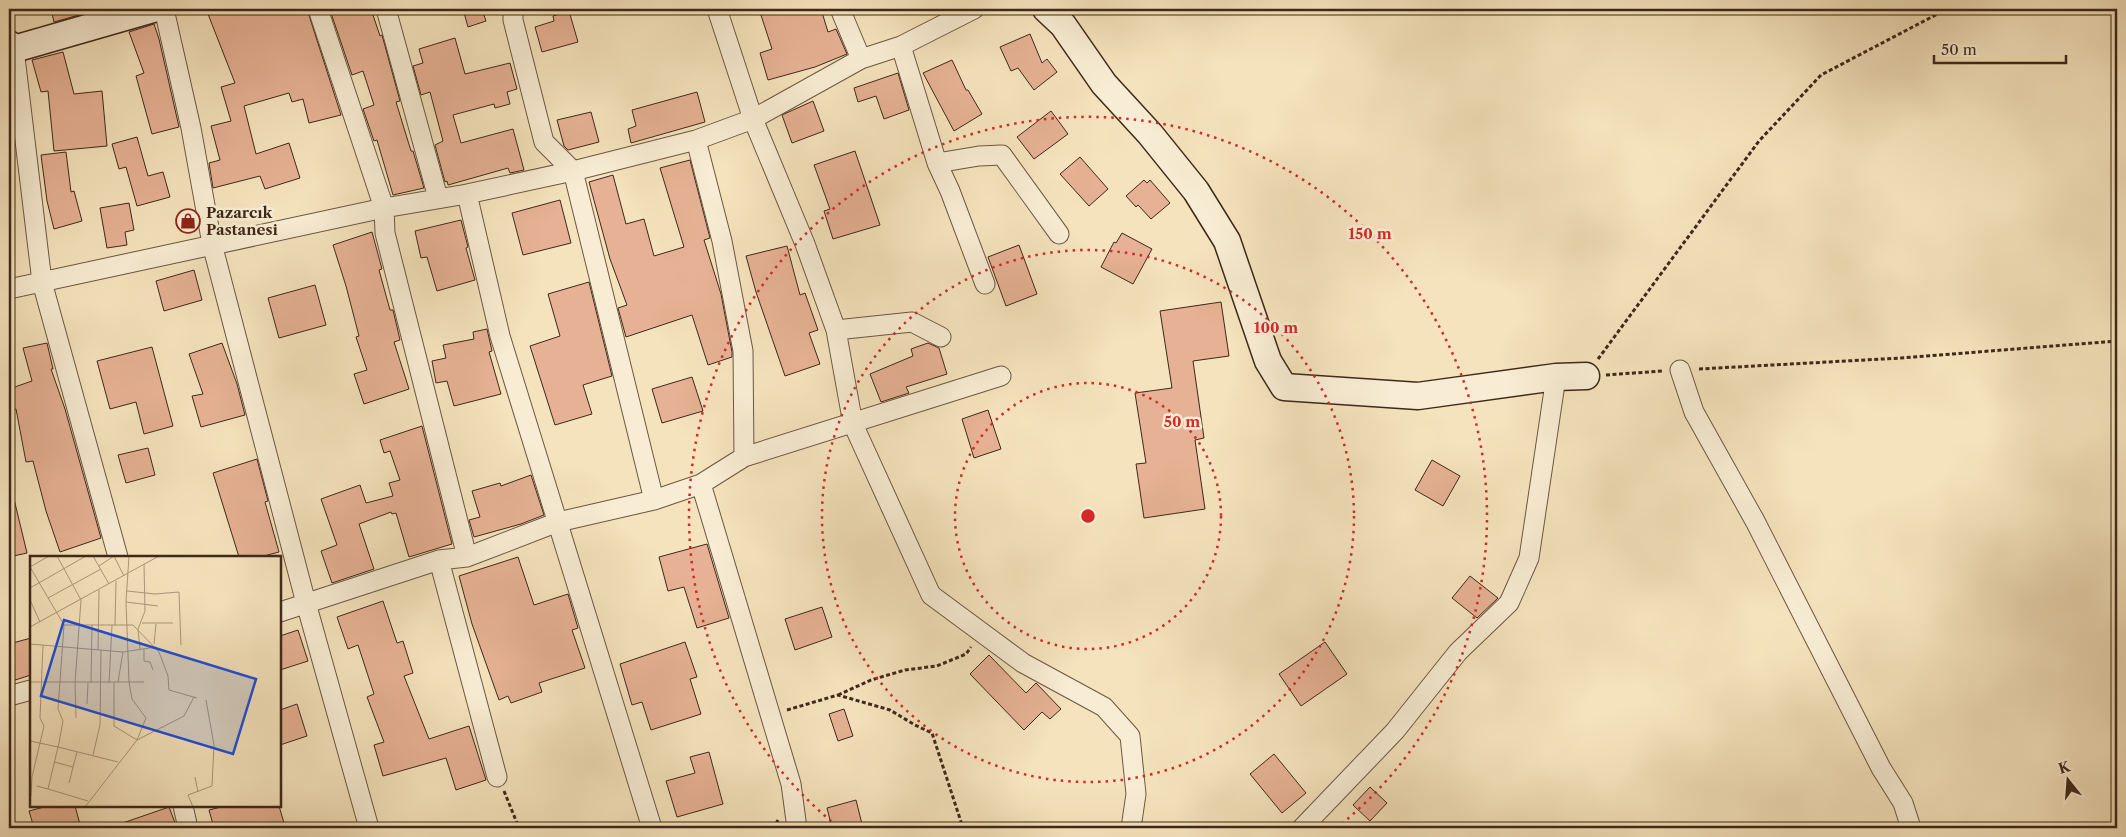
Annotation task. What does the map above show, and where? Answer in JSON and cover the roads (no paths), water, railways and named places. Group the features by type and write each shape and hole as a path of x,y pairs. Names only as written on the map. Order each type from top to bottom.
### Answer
{"street":[{"path":"118,556 42,282 11,47 153,9"},
{"path":"164,9 191,128 212,244 306,603 369,828"},
{"path":"318,9 384,208 385,233 468,557"},
{"path":"386,9 438,198"},
{"path":"512,9 513,20 544,142 573,171 654,500"},
{"path":"717,9 753,119 805,244 836,330 853,424 930,595 1023,663 1104,707 1130,736 1136,794 1131,828"},
{"path":"840,9 860,60"},
{"path":"9,289 384,208 467,194 573,171 696,140 753,119 860,60 900,46 974,9"},
{"path":"1046,9 1063,25 1104,84 1150,134 1196,191 1227,241 1268,361 1284,387 1418,396 1556,377 1586,376"},
{"path":"900,46 937,163 950,191 985,284"},
{"path":"696,140 722,241 743,351 744,458"},
{"path":"937,163 978,156 1002,155 1059,234"},
{"path":"467,194 500,336 652,828"},
{"path":"836,330 912,322 941,337"},
{"path":"1680,370 1694,412 1754,521 1881,768 1903,803 1911,828"},
{"path":"281,612 439,560 468,557 558,522 654,500 701,484 744,458 1000,376"},
{"path":"1302,828 1395,731 1458,652 1508,603 1529,558 1556,377"},
{"path":"701,484 791,784 796,828"},
{"path":"439,560 498,777"},
{"path":"9,696 30,690"},
{"path":"183,807 188,828"}],"place":[{"name":"Pazarcık Pastanesi","path":"188,221"}]}
